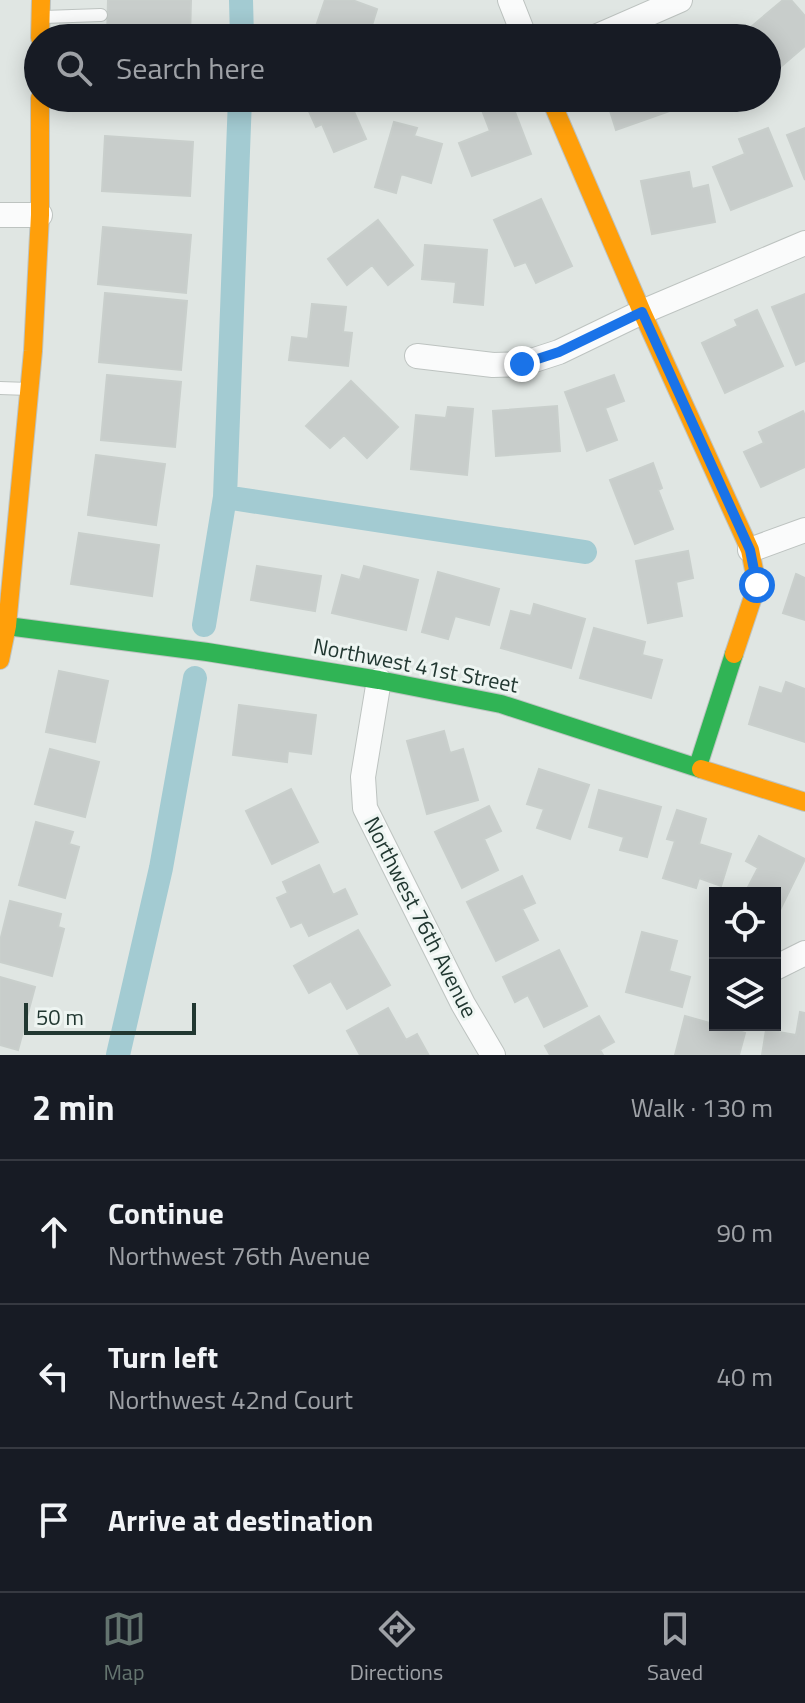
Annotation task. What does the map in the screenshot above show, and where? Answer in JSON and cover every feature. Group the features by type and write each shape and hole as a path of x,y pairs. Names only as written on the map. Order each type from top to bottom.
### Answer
{"street":[{"path":"510,0 519,24"},
{"path":"625,24 680,0"},
{"path":"0,660 7,626 15,486 29,389 40,215 40,112"},
{"path":"556,112 750,550 757,585 698,766"},
{"path":"0,215 40,215"},
{"path":"417,356 493,365 522,364 559,352 642,312 805,243"},
{"path":"750,550 805,530"},
{"name":"Northwest 41st Street","path":"7,626 207,652 501,704 805,802"},
{"name":"Northwest 76th Avenue","path":"379,680 363,777 365,808 463,1004 493,1055"},
{"path":"781,965 805,953"}],"lane":[{"path":"41,9 101,15"},
{"path":"0,388 29,389"}],"building":[{"path":"108,0 191,0 190,24 107,24"},
{"path":"325,0 352,0 377,9 372,24 317,24"},
{"path":"783,0 791,0 805,16 805,46 781,66 781,24 754,24"},
{"path":"309,112 354,112 366,139 334,152 322,124 316,127"},
{"path":"483,112 515,112 531,154 472,176 459,143 490,131"},
{"path":"610,112 667,112 616,130"},
{"path":"394,122 417,128 414,136 442,144 431,183 401,174 396,193 375,187"},
{"path":"768,128 792,186 731,210 713,167 745,154 739,139"},
{"path":"805,128 805,180 787,135"},
{"path":"105,136 193,142 190,196 102,191"},
{"path":"689,172 692,189 708,185 715,222 652,234 641,181"},
{"path":"541,199 572,266 536,283 526,262 515,266 494,220"},
{"path":"378,220 413,265 388,285 372,265 347,285 328,259"},
{"path":"103,227 191,235 186,293 98,284"},
{"path":"425,245 487,250 483,305 454,302 456,282 422,279"},
{"path":"105,293 187,301 181,370 99,362"},
{"path":"805,294 805,361 796,365 772,307"},
{"path":"312,304 346,307 343,332 352,333 348,366 289,360 292,337 308,339"},
{"path":"757,310 783,366 725,393 702,343 738,326 735,320"},
{"path":"107,375 181,382 175,447 101,440"},
{"path":"614,375 624,401 605,408 617,440 587,451 565,392"},
{"path":"351,381 398,427 367,458 344,435 330,448 306,426"},
{"path":"557,406 560,451 496,456 493,411"},
{"path":"448,407 473,409 467,475 411,469 416,415 446,418"},
{"path":"803,411 805,467 761,487 744,452 764,443 759,432"},
{"path":"96,455 165,464 156,525 88,515"},
{"path":"653,463 662,488 658,490 673,529 635,544 610,480"},
{"path":"79,533 159,545 152,596 71,584"},
{"path":"688,551 693,578 676,582 682,616 648,623 636,561"},
{"path":"257,566 321,576 315,611 251,600"},
{"path":"364,566 418,580 406,630 332,613 342,575 360,580"},
{"path":"438,572 499,589 489,625 455,616 448,639 422,632"},
{"path":"796,574 805,578 805,620 783,613"},
{"path":"534,604 585,619 571,668 501,648 511,611 531,616"},
{"path":"594,628 645,642 642,655 662,660 651,698 580,678"},
{"path":"59,671 108,681 95,742 46,732"},
{"path":"786,682 805,689 805,742 749,724 760,687 782,694"},
{"path":"239,705 316,715 311,754 288,751 287,762 233,755"},
{"path":"444,731 450,753 463,749 478,800 427,814 407,741"},
{"path":"50,749 99,762 85,817 35,804"},
{"path":"539,769 589,785 570,839 537,828 544,809 527,804"},
{"path":"291,789 318,842 272,864 246,811"},
{"path":"599,790 661,807 647,857 620,850 624,837 589,827"},
{"path":"489,806 501,831 484,839 498,870 462,888 435,832"},
{"path":"677,810 706,819 699,844 731,854 721,886 699,878 696,888 663,878 675,841 667,839"},
{"path":"36,822 73,832 69,844 79,847 65,898 19,885"},
{"path":"759,836 805,859 781,908 781,887 748,887 758,868 746,861"},
{"path":"319,865 333,895 345,889 357,914 309,936 302,922 291,927 277,898 288,893 283,882"},
{"path":"522,876 535,903 522,909 538,940 496,961 467,902"},
{"path":"10,901 61,914 58,927 64,929 52,976 0,962 0,941"},
{"path":"358,930 390,985 347,1009 331,981 309,993 294,966"},
{"path":"642,932 677,941 669,971 690,977 682,1007 626,992"},
{"path":"559,950 587,1006 544,1027 528,995 515,1002 503,977"},
{"path":"0,977 35,987 18,1050 0,1045"},
{"path":"388,1008 406,1040 417,1034 428,1054 360,1055 347,1031"},
{"path":"800,1012 805,1013 805,1055 762,1055 766,1031 796,1035"},
{"path":"599,1016 614,1042 600,1050 603,1055 550,1055 545,1046"},
{"path":"685,1016 709,1023 709,1031 745,1033 739,1055 675,1055"}],"waterway":[{"path":"241,0 242,24"},
{"path":"204,625 225,497 239,112"},
{"path":"225,497 585,552"},
{"path":"118,1055 161,868 195,678"}],"traffic: fast":[{"path":"7,626 207,652 501,704 701,769"},
{"path":"698,766 734,654"}],"traffic: slow":[{"path":"40,24 41,0"},
{"path":"0,660 7,626 33,351 40,215 40,112"},
{"path":"556,112 750,550 757,585 734,654"},
{"path":"701,769 805,802"}],"route":[{"path":"522,364 559,352 642,312 750,550 757,585"}]}
